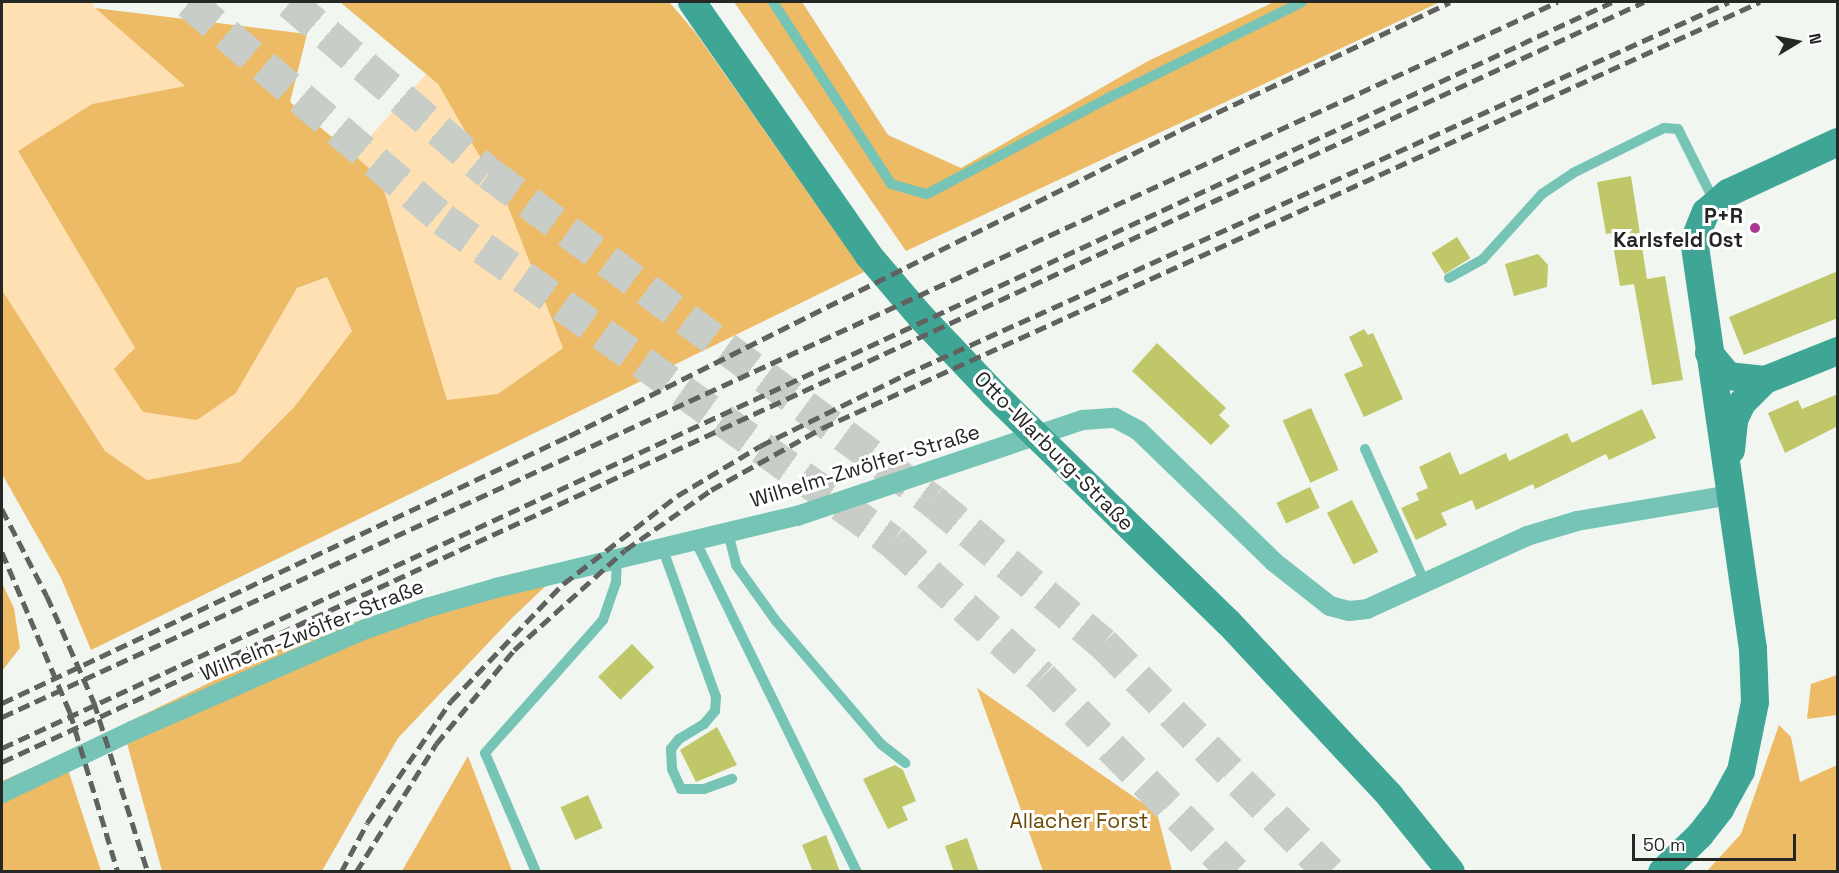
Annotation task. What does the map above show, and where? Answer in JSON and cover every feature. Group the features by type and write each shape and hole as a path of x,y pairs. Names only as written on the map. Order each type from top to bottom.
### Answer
{"main road":[{"name":"Otto-Warburg-Straße","path":"692,2 869,256 922,318 994,394 1243,638 1390,796 1451,872"},
{"path":"1662,872 1700,835 1720,809 1741,771 1750,739 1756,675 1694,241 1699,224 1715,203 1742,184 1838,142"},
{"path":"1730,495 1734,420 1742,403 1765,380 1838,351"},
{"path":"1709,353 1728,376 1765,380"}],"street":[{"name":"Wilhelm-Zwölfer-Straße","path":"2,793 50,766 366,629 496,588 797,516 1083,420 1115,418 1139,431 1274,562 1330,606 1349,611 1367,609 1424,581 1527,536 1577,521 1730,495"}],"lane":[{"path":"773,2 891,184 927,194 1108,98 1302,2"},
{"path":"1449,278 1483,259 1542,195 1557,184 1664,128 1678,129 1715,203"},
{"path":"1365,449 1424,581"},
{"path":"728,532 736,564 776,621 881,744 905,763"},
{"path":"695,540 857,872"},
{"path":"662,547 716,697 714,711 704,724 679,739 671,749 672,769 681,789 704,789 732,779"},
{"path":"536,872 485,753 603,620 616,583 617,560"}],"shaded area":[{"path":"2,2 92,2 95,8 185,86 92,104 18,151 135,348 236,393 297,288 327,277 352,331 295,406 240,462 147,480 105,451 2,290"},
{"path":"426,74 438,84 507,204 563,348 498,395 447,400 380,177 354,155"}],"green space":[{"path":"340,2 669,2 695,32 864,272 91,650 61,578 2,474 2,290 105,451 147,480 240,462 295,406 352,331 327,277 297,288 236,393 197,420 143,412 114,369 135,348 18,151 92,104 185,86 95,8 307,34 290,102 380,177 447,400 498,394 563,348 507,204 438,84"},
{"path":"734,2 802,2 888,135 961,168 1150,60 1274,2 1440,2 906,251"},
{"path":"573,560 512,618 398,738 322,871 162,871 122,725 306,636"},
{"path":"2,583 14,608 20,648 2,671"},
{"path":"1837,675 1837,715 1807,719 1811,684"},
{"name":"Allacher Forst","path":"977,688 1157,813 1172,871 1043,871"},
{"path":"1779,725 1791,737 1800,782 1837,765 1837,871 1707,871 1741,834"},
{"path":"63,754 101,871 2,871 2,781"},
{"path":"468,756 512,871 402,871"}],"building":[{"path":"1631,176 1647,279 1665,276 1683,380 1652,385 1634,284 1620,286 1611,233 1606,234 1597,182"},
{"path":"1457,237 1470,258 1445,274 1432,253"},
{"path":"1538,254 1548,265 1547,287 1514,296 1505,264"},
{"path":"1838,271 1838,318 1744,355 1729,317"},
{"path":"1364,329 1368,335 1373,333 1403,399 1364,417 1344,374 1363,366 1349,337"},
{"path":"1157,343 1226,408 1219,415 1230,426 1211,445 1132,371"},
{"path":"1838,394 1838,426 1785,453 1768,413 1798,400 1802,409"},
{"path":"1311,408 1339,470 1310,483 1283,421"},
{"path":"1642,409 1656,438 1609,460 1606,454 1535,489 1533,484 1476,510 1472,500 1441,513 1447,525 1416,540 1401,508 1419,500 1416,493 1428,488 1419,467 1450,452 1460,475 1506,453 1509,461 1567,433 1572,443"},
{"path":"1310,487 1320,508 1286,523 1276,503"},
{"path":"1352,500 1378,552 1353,564 1327,513"},
{"path":"632,644 654,667 620,700 598,677"},
{"path":"717,727 737,765 696,782 680,750"},
{"path":"895,765 903,770 916,801 902,807 908,820 888,829 863,779"},
{"path":"588,795 603,828 575,840 561,807"},
{"path":"826,835 840,872 813,872 802,845"},
{"path":"967,838 979,872 954,872 945,846"}],"tunnel":[{"path":"189,2 443,219 892,541 1042,677 1234,872"},
{"path":"290,2 489,173 932,500 1103,643 1330,872"}],"railway":[{"path":"2,703 569,436 1184,128 1450,2"},
{"path":"2,717 1557,2"},
{"path":"2,748 1612,2"},
{"path":"2,762 1644,2"},
{"path":"341,872 367,823 451,701 563,584 677,496 760,446 904,375 1729,2"},
{"path":"356,872 436,744 514,650 625,550 711,490 822,428 1760,2"},
{"path":"2,509 47,596 94,702 148,872"},
{"path":"2,552 70,712 118,872"}],"place":[{"name":"P+R Karlsfeld Ost","path":"1755,228"}]}
